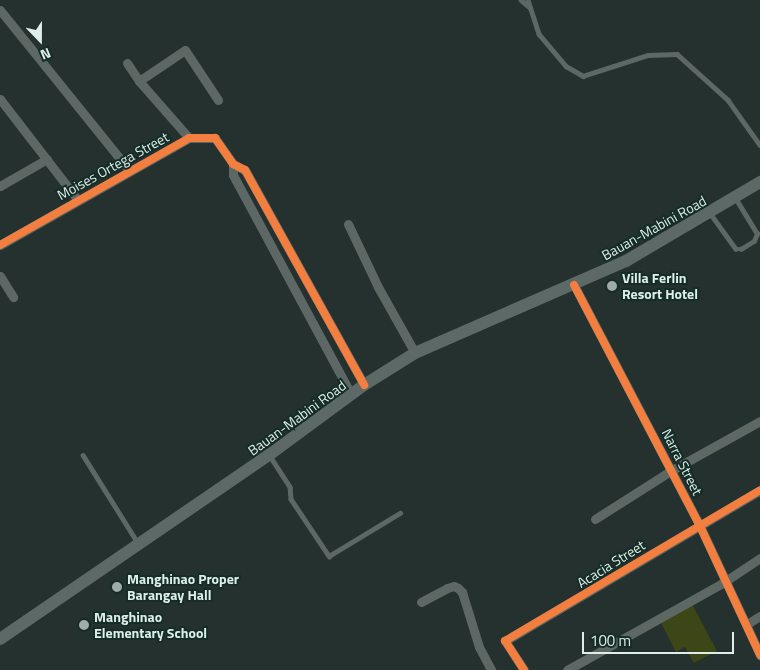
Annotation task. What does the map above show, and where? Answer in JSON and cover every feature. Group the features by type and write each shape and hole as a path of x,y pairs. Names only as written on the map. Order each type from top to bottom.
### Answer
{"main road":[{"name":"Bauan-Mabini Road","path":"1,637 269,455 364,385 415,353 626,261 760,182"}],"street":[{"path":"0,10 129,170"},
{"path":"139,81 185,50 218,100"},
{"path":"127,62 139,81 189,138"},
{"path":"0,99 77,199"},
{"name":"Moises Ortega Street","path":"0,244 77,199 189,138 216,138 233,164"},
{"path":"2,182 47,159"},
{"path":"351,394 233,175 233,164 245,170 364,385"},
{"path":"348,224 378,286 415,353"},
{"path":"0,276 13,298"},
{"name":"Narra Street","path":"574,285 672,470 726,578 760,655"},
{"path":"595,519 672,470 760,422"},
{"name":"Acacia Street","path":"524,670 505,641 699,524 760,490"},
{"path":"567,670 720,584 726,578 760,558"},
{"path":"421,602 447,588 454,586 458,588 462,592 479,647 491,670"},
{"path":"747,624 760,616"}],"lane":[{"path":"520,0 529,7"},
{"path":"528,0 539,34 566,66 583,76 648,55 677,54 728,100 760,145"},
{"path":"710,212 736,249 741,249 754,241 757,234 734,197"},
{"path":"84,455 138,544"},
{"path":"269,455 290,487 292,499 329,556 400,513"}],"green space":[{"path":"692,604 717,651 694,663 685,647 676,652 660,621"}],"cycle path":[{"path":"0,245 189,138 215,138 233,164 245,170 364,385"},
{"path":"574,285 699,524 760,655"},
{"path":"524,670 505,641 760,490"}],"place":[{"name":"Villa Ferlin Resort Hotel","path":"612,286"},
{"name":"Manghinao Proper Barangay Hall","path":"117,587"},
{"name":"Manghinao Elementary School","path":"84,625"}]}
